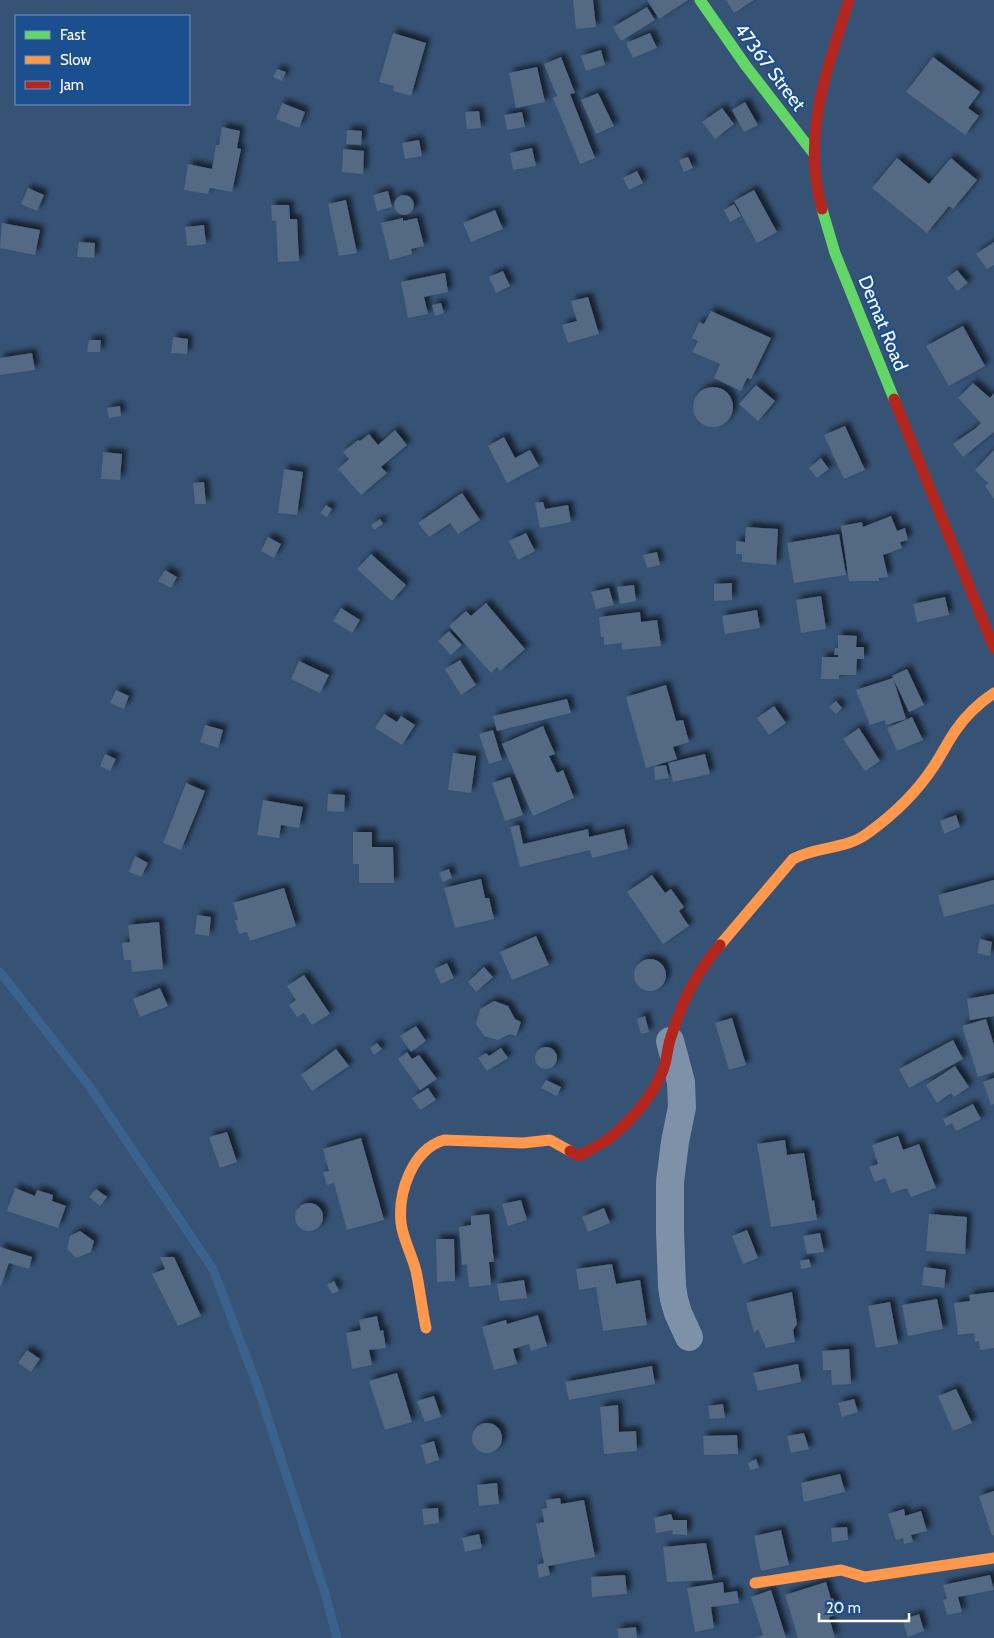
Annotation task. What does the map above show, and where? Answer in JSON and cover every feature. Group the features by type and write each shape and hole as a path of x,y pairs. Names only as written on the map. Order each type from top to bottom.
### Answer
{"street":[{"name":"47367 Street","path":"700,0 746,66 814,154"},
{"name":"Demat Road","path":"849,0 823,88 815,125 815,178 822,210 836,253 994,648"},
{"path":"426,1328 415,1267 400,1216 403,1194 419,1155 428,1145 435,1141 523,1143 550,1140 579,1156 605,1141 627,1122 650,1095 663,1070 670,1041 685,997 703,966 793,858 802,854 839,846 866,835 888,817 912,793 934,766 956,729 976,706 994,694"},
{"path":"670,1041 681,1082 682,1107 670,1182 672,1286 678,1313 689,1338"},
{"path":"755,1583 841,1570 865,1577 994,1558"}],"building":[{"path":"573,0 593,0 596,27 576,29"},
{"path":"647,0 688,0 659,19"},
{"path":"726,0 754,0 734,13"},
{"path":"647,7 655,20 621,41 613,27"},
{"path":"393,33 426,43 411,96 393,91 394,86 379,82"},
{"path":"650,33 657,48 633,58 626,43"},
{"path":"601,50 605,65 586,71 581,56"},
{"path":"561,57 575,93 570,94 595,158 580,164 553,98 557,96 544,64"},
{"path":"933,57 980,92 968,108 979,116 965,135 906,92"},
{"path":"537,67 545,102 516,108 509,73"},
{"path":"277,69 286,72 282,81 273,77"},
{"path":"598,93 614,126 596,134 581,100"},
{"path":"745,102 758,125 744,132 732,110"},
{"path":"282,103 305,112 299,128 276,119"},
{"path":"722,108 734,124 715,139 702,122"},
{"path":"479,111 481,128 467,129 465,112"},
{"path":"522,112 525,127 507,130 504,115"},
{"path":"222,127 240,131 237,148 241,149 232,192 210,188 208,194 184,190 188,164 212,169 216,145 219,145"},
{"path":"347,130 362,131 361,145 346,144"},
{"path":"419,140 422,156 405,159 402,143"},
{"path":"532,148 536,166 513,170 510,153"},
{"path":"343,149 364,151 363,174 342,172"},
{"path":"688,157 693,168 684,172 679,160"},
{"path":"897,158 929,184 951,158 977,180 953,209 949,206 927,233 872,188"},
{"path":"637,171 643,183 629,190 623,178"},
{"path":"28,188 44,195 37,211 21,204"},
{"path":"754,190 777,232 757,243 734,201"},
{"path":"388,191 392,207 377,211 373,195"},
{"path":"404,195 411,198 414,205 411,212 404,215 397,212 394,205 397,198"},
{"path":"346,200 357,253 339,256 328,204"},
{"path":"734,204 741,216 730,222 724,210"},
{"path":"271,205 289,205 290,219 297,219 299,261 278,262 276,221 272,221"},
{"path":"495,210 503,229 471,242 463,223"},
{"path":"403,218 403,221 417,218 424,246 411,249 412,254 390,260 381,223"},
{"path":"2,223 40,230 35,255 0,248"},
{"path":"204,225 206,244 187,246 185,227"},
{"path":"79,242 95,243 94,258 77,257"},
{"path":"994,242 994,265 987,269 976,254"},
{"path":"957,270 968,283 957,291 947,278"},
{"path":"503,271 510,286 496,293 489,277"},
{"path":"445,273 448,292 424,297 428,314 408,318 401,282"},
{"path":"588,297 599,334 568,343 562,325 577,321 571,301"},
{"path":"441,303 444,313 435,316 432,305"},
{"path":"711,311 771,338 751,379 747,378 741,391 714,378 720,364 692,352 698,341 692,338 699,322 704,324"},
{"path":"963,326 985,366 949,386 926,346"},
{"path":"173,337 188,339 187,354 171,353"},
{"path":"89,340 101,340 100,352 87,352"},
{"path":"32,353 35,370 0,375 0,358"},
{"path":"973,383 990,398 994,393 994,432 963,457 953,444 981,423 958,398"},
{"path":"756,385 775,401 758,421 739,404"},
{"path":"717,387 724,390 730,396 733,407 732,415 724,424 717,427 709,427 702,424 694,415 693,403 696,396 705,388"},
{"path":"120,406 121,416 109,418 107,408"},
{"path":"845,426 865,470 844,479 824,435"},
{"path":"395,430 407,445 381,467 387,473 361,495 338,469 349,459 343,452 369,434 378,445"},
{"path":"504,437 515,458 530,450 539,466 507,483 488,446"},
{"path":"994,450 994,499 985,486 988,483 975,470"},
{"path":"103,452 122,454 120,480 101,479"},
{"path":"821,458 829,469 817,478 809,468"},
{"path":"284,469 303,472 297,515 278,513"},
{"path":"204,482 206,504 195,504 193,483"},
{"path":"462,493 480,520 458,534 450,523 429,537 418,523"},
{"path":"543,502 545,509 568,505 571,522 540,528 535,503"},
{"path":"326,505 332,509 327,517 320,513"},
{"path":"891,516 897,531 905,528 908,540 900,542 902,548 883,555 888,577 879,578 879,581 849,581 841,526 862,522 863,527"},
{"path":"380,519 383,524 374,530 371,525"},
{"path":"746,527 778,529 776,565 742,562 742,554 736,554 736,541 745,542"},
{"path":"526,533 535,551 518,560 509,541"},
{"path":"839,534 846,575 794,583 787,543"},
{"path":"268,537 281,544 274,558 261,551"},
{"path":"657,552 660,565 647,568 643,555"},
{"path":"371,554 406,585 392,601 357,569"},
{"path":"165,570 177,577 171,588 158,581"},
{"path":"732,583 732,600 714,601 714,584"},
{"path":"634,585 636,601 620,604 617,587"},
{"path":"609,588 614,605 596,609 591,592"},
{"path":"821,596 826,629 801,633 796,600"},
{"path":"945,597 949,615 917,622 913,604"},
{"path":"486,603 525,649 500,671 497,667 491,673 449,626 466,611 471,616"},
{"path":"341,608 360,620 352,633 333,621"},
{"path":"757,610 760,628 725,634 722,616"},
{"path":"640,612 641,622 657,620 661,646 622,650 622,643 604,645 604,637 601,637 599,617"},
{"path":"449,631 462,645 451,655 438,641"},
{"path":"838,635 857,636 856,647 864,647 864,659 857,659 856,675 839,675 839,679 821,679 822,657 838,657 838,655 834,655 835,648 838,648"},
{"path":"460,660 476,685 461,695 445,669"},
{"path":"299,661 329,675 320,693 291,679"},
{"path":"907,669 924,705 909,712 892,676"},
{"path":"893,678 906,719 886,725 885,720 870,725 856,690"},
{"path":"666,685 676,721 683,720 689,742 673,747 677,759 646,768 626,697"},
{"path":"116,690 129,696 124,709 110,703"},
{"path":"567,699 571,713 497,731 493,716"},
{"path":"836,701 842,708 836,714 829,707"},
{"path":"774,706 786,723 769,735 757,718"},
{"path":"384,714 397,722 401,716 415,725 402,745 375,728"},
{"path":"912,717 923,740 897,751 887,728"},
{"path":"205,725 223,730 218,748 200,742"},
{"path":"543,726 555,754 549,756 557,773 563,770 574,798 533,816 502,744"},
{"path":"859,728 880,761 865,771 843,739"},
{"path":"493,730 502,760 489,764 479,734"},
{"path":"453,753 476,756 471,793 448,790"},
{"path":"105,754 116,759 110,771 100,766"},
{"path":"705,754 710,774 673,782 668,763"},
{"path":"666,765 669,778 655,780 654,767"},
{"path":"510,777 523,815 505,821 492,783"},
{"path":"186,783 205,791 181,850 163,843"},
{"path":"328,794 345,795 344,812 327,811"},
{"path":"263,800 303,807 299,828 281,825 279,838 257,835"},
{"path":"956,815 960,827 944,834 940,821"},
{"path":"519,825 523,844 588,829 589,837 624,829 628,849 592,858 590,850 520,867 510,827"},
{"path":"353,832 372,832 372,847 393,847 394,883 359,883 359,864 353,864"},
{"path":"135,856 148,863 141,877 129,872"},
{"path":"449,869 452,878 443,882 439,873"},
{"path":"652,875 665,893 671,889 684,907 679,911 689,926 663,944 627,892"},
{"path":"481,879 485,898 489,898 494,919 455,928 444,888"},
{"path":"994,880 994,904 944,917 938,895"},
{"path":"284,888 296,926 250,941 247,932 239,934 235,920 238,920 233,903"},
{"path":"197,915 211,917 209,936 195,934"},
{"path":"159,922 163,969 132,972 131,960 124,960 122,943 130,942 128,925"},
{"path":"536,936 549,965 512,980 500,952"},
{"path":"980,939 992,942 990,956 977,953"},
{"path":"650,959 662,963 666,975 662,987 650,991 638,987 634,975 638,963"},
{"path":"447,963 454,978 441,984 434,969"},
{"path":"484,967 493,977 476,992 468,982"},
{"path":"304,975 330,1014 312,1025 304,1013 297,1017 289,1005 296,1000 287,986"},
{"path":"160,988 168,1006 140,1017 133,999"},
{"path":"994,994 994,1016 970,1020 967,999"},
{"path":"494,1001 508,1006 515,1019 521,1022 516,1036 510,1034 498,1040 484,1036 476,1024 480,1009"},
{"path":"645,1016 649,1032 641,1034 637,1019"},
{"path":"732,1018 746,1065 729,1070 715,1023"},
{"path":"986,1019 994,1045 994,1072 978,1077 962,1026"},
{"path":"416,1026 426,1041 411,1052 400,1036"},
{"path":"953,1040 963,1059 909,1088 899,1069"},
{"path":"377,1043 382,1049 374,1055 370,1048"},
{"path":"546,1047 554,1050 557,1058 554,1066 546,1069 538,1066 535,1058 538,1050"},
{"path":"501,1048 508,1058 487,1071 478,1058 486,1053 489,1056"},
{"path":"336,1049 349,1066 312,1091 301,1075"},
{"path":"407,1052 412,1059 419,1055 437,1079 420,1090 398,1059"},
{"path":"955,1066 969,1087 954,1097 951,1093 937,1103 926,1085"},
{"path":"994,1078 994,1104 991,1105 983,1082"},
{"path":"546,1080 561,1087 557,1096 541,1088"},
{"path":"428,1088 436,1100 420,1110 412,1098"},
{"path":"973,1104 981,1119 956,1131 952,1123 946,1126 943,1119"},
{"path":"227,1132 237,1162 220,1168 209,1137"},
{"path":"898,1136 903,1150 919,1144 936,1188 911,1197 907,1188 891,1193 885,1178 875,1182 869,1167 878,1164 872,1145"},
{"path":"361,1138 384,1220 347,1230 334,1183 327,1185 323,1172 329,1171 323,1149"},
{"path":"785,1140 787,1155 804,1153 817,1220 771,1227 757,1144"},
{"path":"15,1188 35,1196 37,1190 53,1195 52,1201 66,1206 58,1228 7,1211"},
{"path":"96,1189 107,1197 100,1206 89,1197"},
{"path":"521,1200 527,1220 508,1226 502,1204"},
{"path":"309,1203 319,1207 323,1217 319,1227 309,1231 299,1227 295,1217 299,1207"},
{"path":"604,1208 610,1223 588,1232 582,1217"},
{"path":"489,1214 494,1262 489,1262 491,1285 469,1287 467,1264 462,1265 459,1227 471,1225 471,1216"},
{"path":"929,1214 967,1217 965,1254 926,1251"},
{"path":"747,1230 758,1258 743,1264 732,1236"},
{"path":"80,1231 94,1241 91,1252 76,1258 67,1249 70,1236"},
{"path":"820,1233 824,1252 807,1254 803,1236"},
{"path":"436,1239 454,1239 455,1281 437,1282"},
{"path":"0,1247 32,1257 29,1269 9,1263 0,1288"},
{"path":"160,1257 174,1257 201,1316 178,1326 152,1274 165,1269"},
{"path":"809,1259 811,1267 801,1269 800,1261"},
{"path":"612,1264 616,1284 640,1280 647,1325 603,1331 596,1287 579,1290 576,1269"},
{"path":"924,1267 946,1270 944,1288 922,1285"},
{"path":"524,1280 527,1298 500,1301 497,1284"},
{"path":"334,1281 339,1291 332,1294 327,1285"},
{"path":"792,1292 797,1324 793,1330 795,1342 766,1348 758,1329 754,1333 746,1303"},
{"path":"994,1292 994,1348 980,1350 979,1341 975,1342 974,1333 958,1335 954,1303 970,1301 969,1295"},
{"path":"937,1299 943,1329 908,1336 902,1305"},
{"path":"890,1302 898,1344 876,1348 868,1306"},
{"path":"538,1315 547,1346 531,1351 529,1344 513,1349 517,1364 494,1370 482,1327 506,1320 507,1324"},
{"path":"377,1316 380,1331 383,1330 386,1348 369,1350 372,1365 352,1369 346,1333 361,1330 359,1320"},
{"path":"849,1349 851,1384 832,1385 831,1370 823,1370 822,1351"},
{"path":"27,1350 40,1359 31,1372 18,1363"},
{"path":"798,1364 801,1382 758,1391 753,1373"},
{"path":"652,1366 655,1384 569,1400 565,1382"},
{"path":"397,1373 412,1422 385,1430 369,1381"},
{"path":"956,1389 972,1423 953,1431 938,1396"},
{"path":"434,1396 441,1417 425,1422 417,1401"},
{"path":"854,1399 858,1412 842,1417 838,1403"},
{"path":"723,1404 725,1418 710,1419 708,1406"},
{"path":"618,1405 619,1432 636,1431 637,1451 604,1454 600,1407"},
{"path":"487,1423 498,1427 502,1438 498,1449 487,1453 476,1449 472,1438 476,1427"},
{"path":"804,1433 809,1449 791,1453 787,1436"},
{"path":"737,1435 738,1454 704,1455 703,1436"},
{"path":"434,1441 439,1460 426,1464 421,1445"},
{"path":"756,1459 759,1468 750,1470 748,1463"},
{"path":"840,1474 845,1492 804,1502 801,1483"},
{"path":"497,1483 499,1504 479,1506 477,1485"},
{"path":"994,1491 994,1535 992,1536 979,1496"},
{"path":"560,1498 561,1504 584,1500 595,1557 548,1566 550,1575 539,1578 537,1565 544,1563 536,1524 544,1522 542,1509 547,1508 546,1500"},
{"path":"438,1508 439,1523 424,1525 422,1509"},
{"path":"904,1509 905,1516 921,1511 927,1531 911,1535 913,1542 904,1544 903,1538 896,1540 888,1514"},
{"path":"671,1514 673,1520 687,1520 687,1535 672,1534 673,1530 656,1533 654,1518"},
{"path":"847,1527 848,1540 832,1542 831,1528"},
{"path":"781,1530 789,1565 761,1571 754,1536"},
{"path":"479,1534 482,1548 465,1552 462,1538"},
{"path":"706,1543 713,1580 667,1582 663,1547"},
{"path":"625,1575 627,1594 592,1597 591,1577"},
{"path":"990,1575 994,1590 958,1597 962,1612 947,1615 943,1600 947,1599 943,1585"},
{"path":"723,1582 724,1593 737,1591 739,1603 711,1607 714,1628 695,1632 687,1588"},
{"path":"826,1582 831,1599 833,1598 839,1614 829,1617 835,1638 798,1638 785,1595"},
{"path":"771,1590 786,1638 755,1638 763,1635 751,1597"},
{"path":"919,1614 924,1631 908,1637 902,1620"},
{"path":"636,1627 637,1638 619,1638 617,1629"}],"waterway":[{"path":"0,972 90,1087 213,1269 257,1385 325,1593 337,1638"}],"traffic: fast":[{"path":"700,0 746,66 814,154"},
{"path":"822,209 835,253 894,399"}],"traffic: slow":[{"path":"720,945 793,859 859,838 895,811 927,776 964,719 994,693"},
{"path":"426,1328 416,1271 401,1223 402,1198 405,1186 409,1174 423,1153 433,1145 444,1140 523,1143 550,1140 570,1151"},
{"path":"755,1583 841,1570 865,1577 994,1558"}],"traffic: jam":[{"path":"822,209 816,181 814,155 819,103 849,0"},
{"path":"894,399 994,648"},
{"path":"570,1151 579,1156 606,1141 632,1118 647,1100 663,1070 670,1040 684,1001 703,968 720,945"}]}
